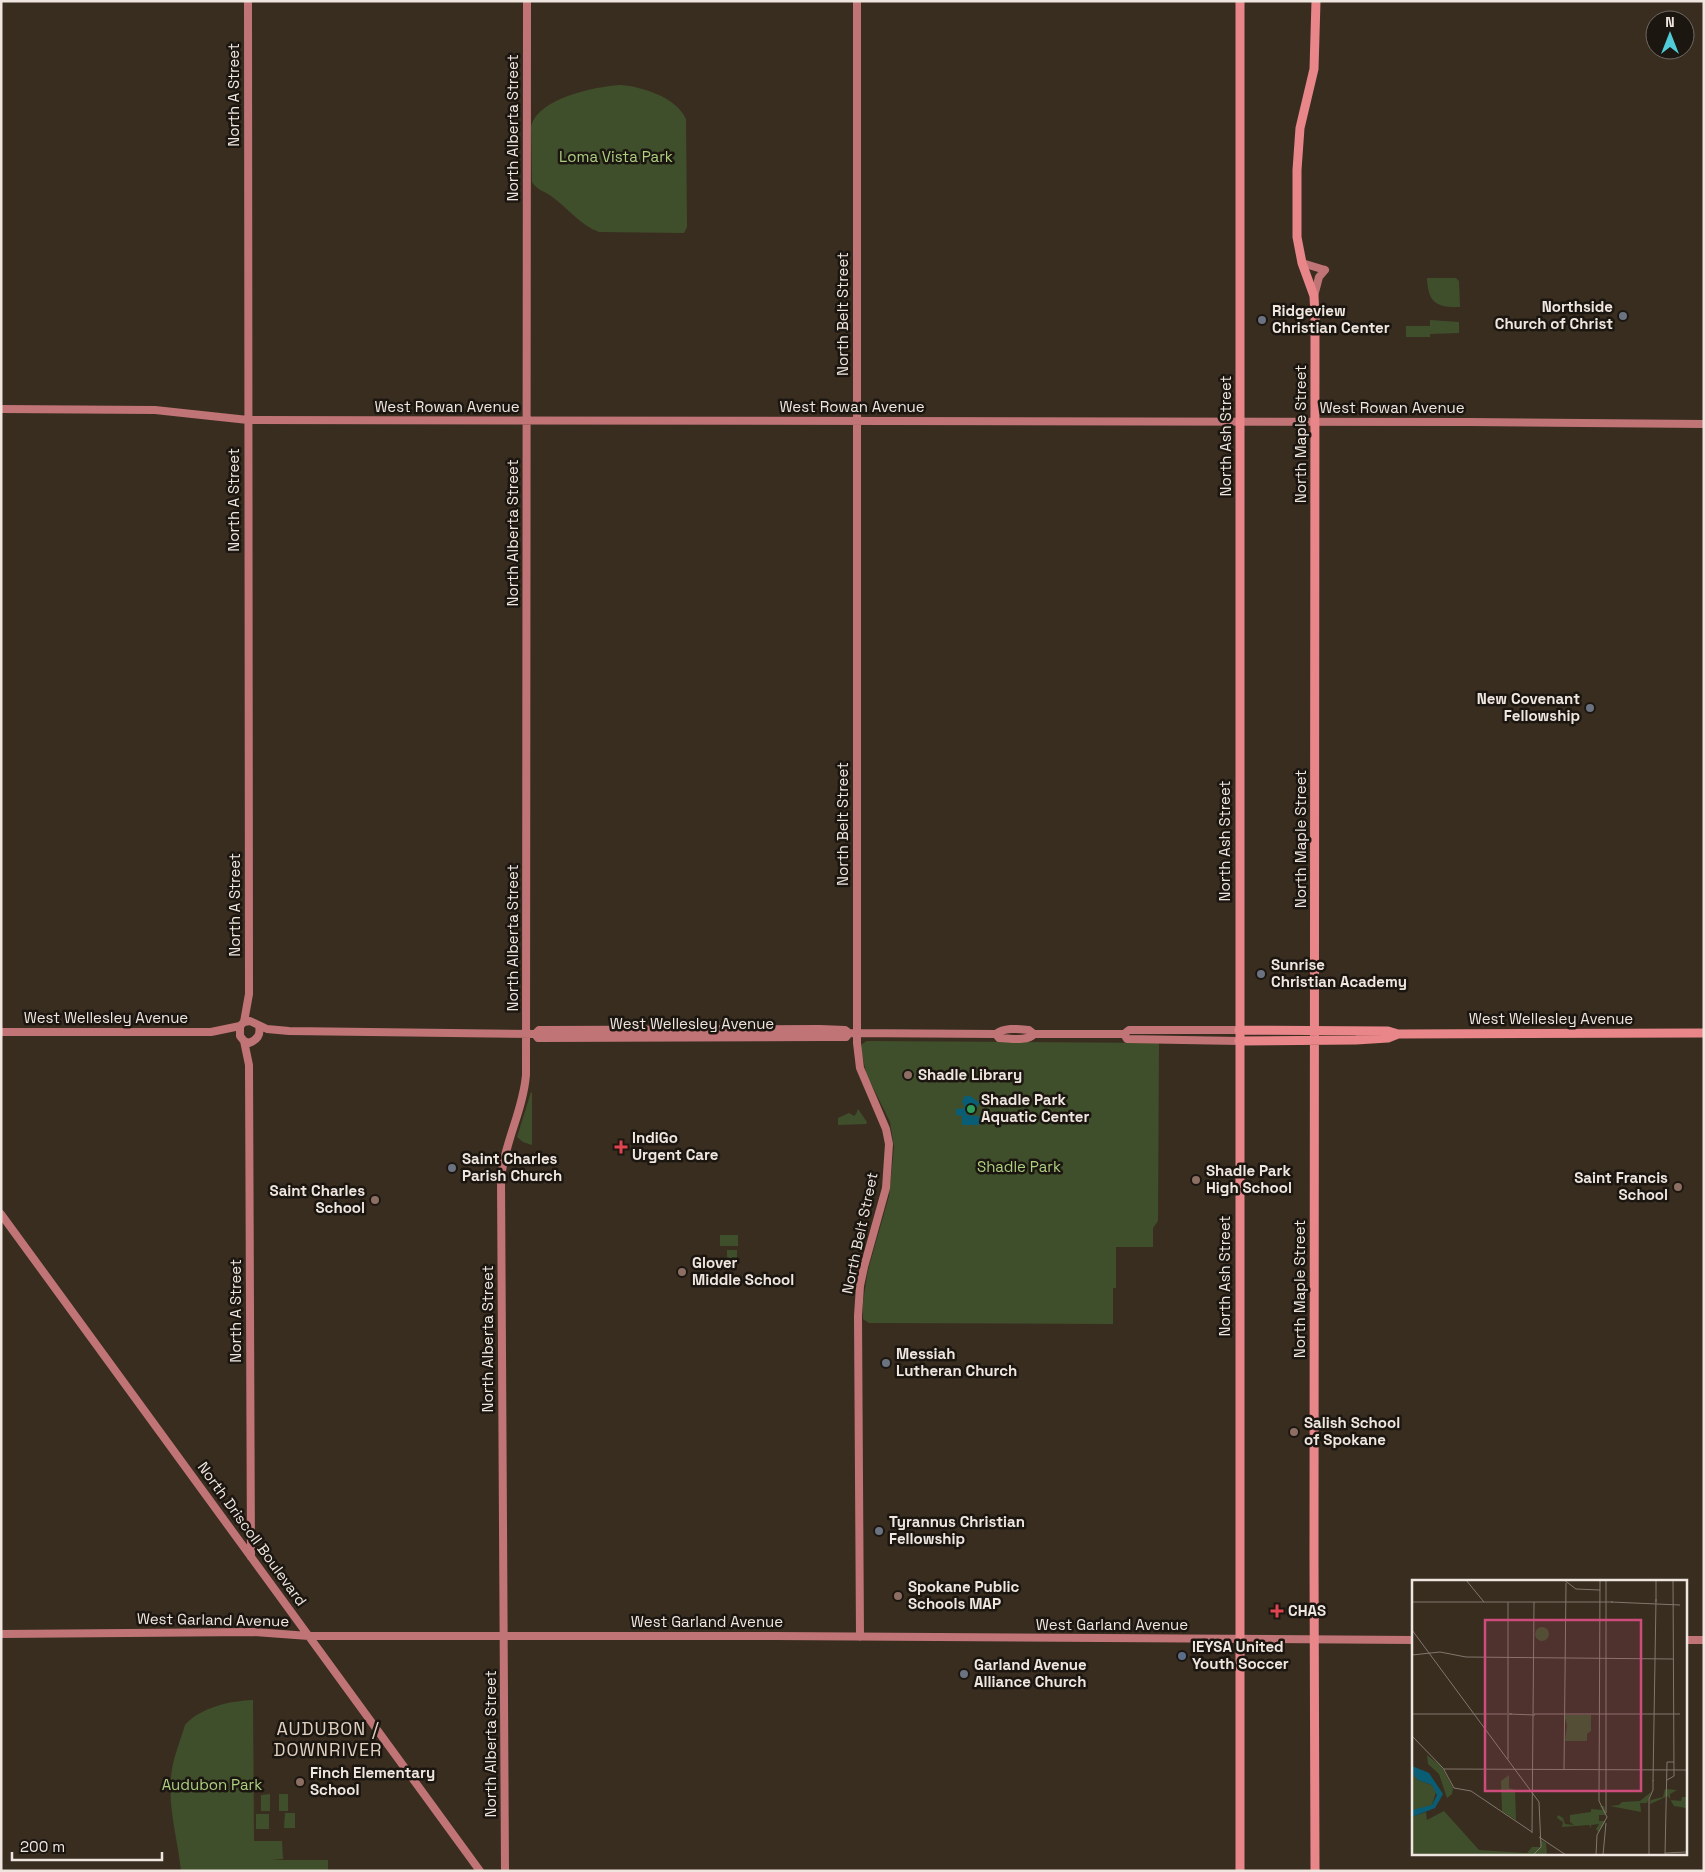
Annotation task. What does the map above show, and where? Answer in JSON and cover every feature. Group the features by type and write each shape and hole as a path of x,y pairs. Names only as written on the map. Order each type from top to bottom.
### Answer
{"main road":[{"name":"North Ash Street","path":"1240,1 1240,1871"},
{"name":"North Maple Street","path":"1315,1871 1315,316 1314,296 1302,263 1297,237 1298,141 1302,114 1314,69 1316,1"},
{"name":"West Wellesley Avenue","path":"1239,1030 1314,1036"},
{"name":"West Wellesley Avenue","path":"1239,1041 1388,1031 1398,1034 1704,1034"}],"street":[{"name":"North A Street","path":"242,1024 249,999 248,1"},
{"name":"North Alberta Street","path":"505,1871 501,1179 504,1156 525,1090 527,1"},
{"name":"North Belt Street","path":"857,1 857,421 853,1033 860,1068 886,1128 889,1144 886,1188 864,1267 860,1286 858,1316 860,1637"},
{"path":"1302,263 1325,270 1319,277 1314,296"},
{"name":"West Rowan Avenue","path":"1,409 155,410 248,420 1704,424"},
{"name":"North A Street","path":"249,999 257,1024"},
{"path":"242,1024 257,1024 260,1032 256,1039 249,1043 242,1039 242,1024"},
{"name":"West Wellesley Avenue","path":"212,1032 242,1024"},
{"name":"West Wellesley Avenue","path":"257,1024 289,1031 535,1034 539,1030 845,1030 853,1033 996,1034 999,1038 1016,1039 1030,1038 1034,1034 1239,1041"},
{"path":"633,1030 653,1038 677,1029"},
{"name":"West Wellesley Avenue","path":"1125,1036 1129,1030 1239,1030"},
{"name":"West Wellesley Avenue","path":"256,1039 289,1031"},
{"name":"West Wellesley Avenue","path":"1,1032 212,1032 242,1039"},
{"name":"West Wellesley Avenue","path":"535,1034 538,1038 653,1038 846,1037 853,1033"},
{"name":"North A Street","path":"242,1039 249,1065 251,1557"},
{"name":"North A Street","path":"249,1065 256,1039"},
{"name":"North Driscoll Boulevard","path":"1,1214 480,1871"},
{"name":"West Garland Avenue","path":"1,1634 253,1632 310,1636 504,1635 1412,1640"},
{"path":"1688,1640 1704,1640"}],"green space":[{"name":"Loma Vista Park","path":"619,85 647,90 657,94 681,111 686,119 687,227 684,233 599,232 586,225 532,182 531,126 536,116 556,101 582,91"},
{"path":"1427,278 1456,278 1459,281 1460,307 1439,305 1435,302 1429,293"},
{"path":"1430,320 1459,322 1459,333 1430,334 1430,337 1406,337 1406,326 1430,326"},
{"name":"Shadle Park","path":"867,1041 1159,1043 1158,1221 1153,1228 1153,1247 1116,1247 1116,1288 1113,1288 1113,1324 869,1323 863,1319 863,1302 868,1270 889,1196 894,1147 890,1122 866,1073 861,1048 862,1044"},
{"path":"531,1092 532,1145 523,1142 517,1137"},
{"path":"858,1109 867,1122 866,1124 838,1125 838,1118 849,1113 854,1116"},
{"path":"720,1235 738,1235 738,1246 720,1246"},
{"path":"727,1250 737,1250 737,1261 727,1261"},
{"name":"Audubon Park","path":"253,1700 254,1841 282,1841 283,1859 271,1860 328,1860 328,1871 181,1871 170,1790 176,1751 185,1725 207,1709"},
{"path":"270,1794 270,1811 261,1811 261,1795"},
{"path":"279,1794 288,1794 288,1811 279,1811"},
{"path":"285,1813 295,1813 295,1828 284,1828"},
{"path":"256,1814 269,1814 269,1829 256,1829"}],"water":[{"path":"965,1096 970,1096 979,1102 978,1106 967,1112 966,1115 979,1116 979,1125 962,1125 962,1116 956,1115 956,1109 965,1108 962,1101"}],"place":[{"name":"Northside Church of Christ","path":"1623,316"},
{"name":"Ridgeview Christian Center","path":"1262,320"},
{"name":"New Covenant Fellowship","path":"1590,708"},
{"name":"Sunrise Christian Academy","path":"1261,974"},
{"name":"Shadle Library","path":"908,1075"},
{"name":"Shadle Park Aquatic Center","path":"971,1109"},
{"name":"IndiGo Urgent Care","path":"621,1147"},
{"name":"Saint Charles Parish Church","path":"452,1168"},
{"name":"Shadle Park High School","path":"1196,1180"},
{"name":"Saint Francis School","path":"1678,1187"},
{"name":"Saint Charles School","path":"375,1200"},
{"name":"Glover Middle School","path":"682,1272"},
{"name":"Messiah Lutheran Church","path":"886,1363"},
{"name":"Salish School of Spokane","path":"1294,1432"},
{"name":"Tyrannus Christian Fellowship","path":"879,1531"},
{"name":"Spokane Public Schools MAP","path":"898,1596"},
{"name":"CHAS","path":"1277,1611"},
{"name":"IEYSA United Youth Soccer","path":"1182,1656"},
{"name":"Garland Avenue Alliance Church","path":"964,1674"},
{"name":"Finch Elementary School","path":"300,1782"}],"district":[{"name":"AUDUBON / DOWNRIVER","path":"328,1739"}]}
